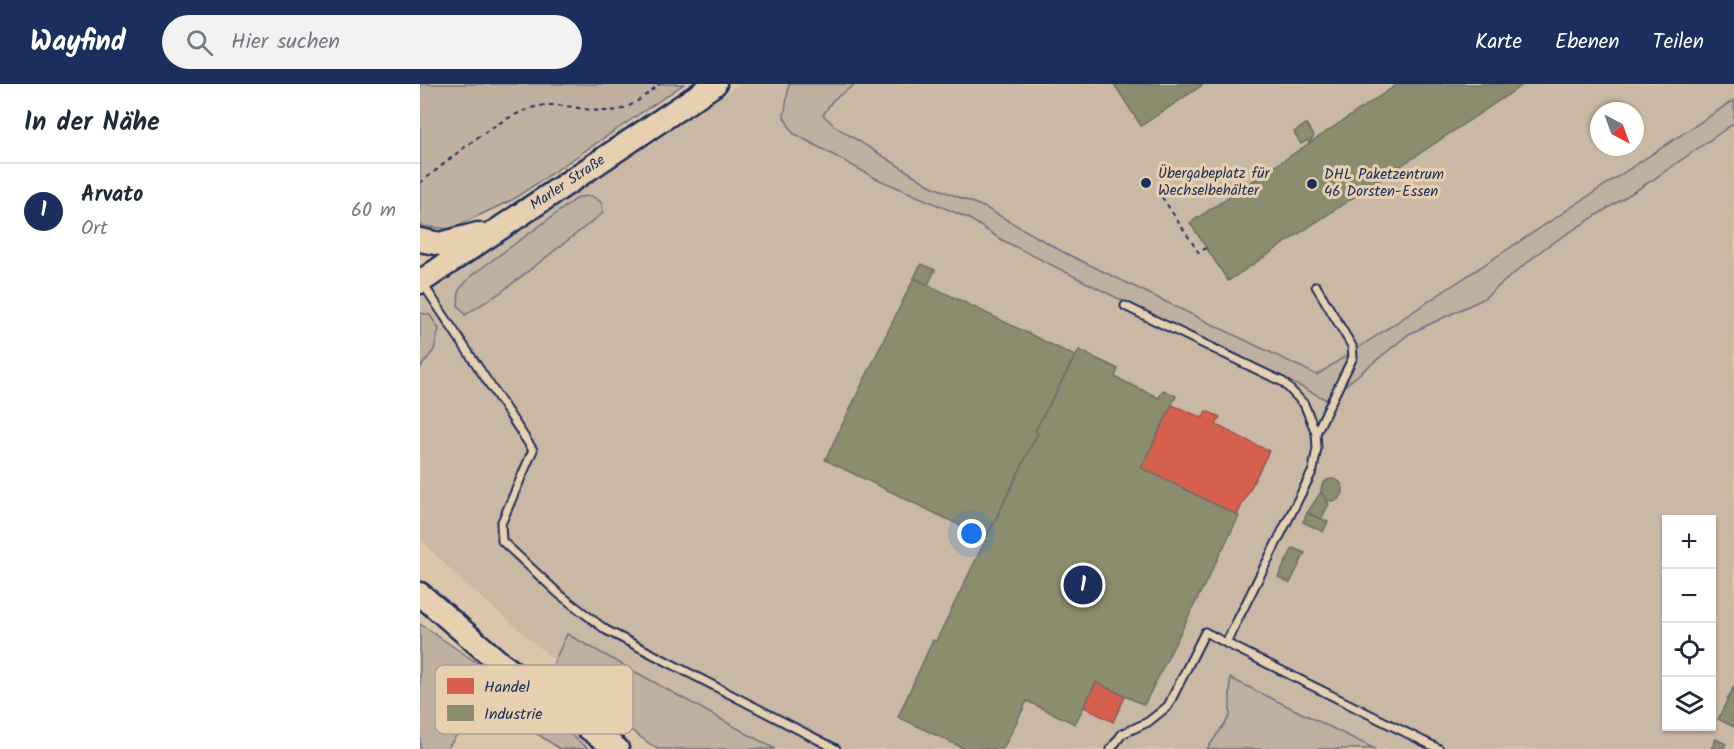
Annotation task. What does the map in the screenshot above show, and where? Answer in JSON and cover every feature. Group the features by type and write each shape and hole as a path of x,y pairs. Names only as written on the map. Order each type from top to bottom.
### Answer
{"main road":[{"name":"Marler Straße","path":"420,280 715,84"},
{"path":"420,240 440,244 462,240 502,225"},
{"path":"420,594 503,665"},
{"path":"597,734 617,749"}],"lane":[{"path":"420,280 533,450 501,524 502,541 559,594 606,630 836,749"},
{"path":"1316,286 1352,346 1353,357 1316,433"},
{"path":"1125,306 1283,382 1304,404 1316,433 1317,448 1313,470 1226,643"},
{"path":"1111,749 1122,734 1148,722 1168,706 1205,632 1439,749"}],"path":[{"path":"420,183 504,119 537,107 564,106 603,111 623,109 660,84"},
{"path":"1162,197 1199,253 1206,248"}],"shaded area":[{"path":"420,84 684,84 512,200 450,229 420,226"},
{"path":"741,84 1734,84 1734,749 683,749 633,716 633,665 560,665 464,583 420,539 420,291 512,236"},
{"path":"789,84 856,84 833,100 823,115 836,127 931,186 986,208 1065,253 1317,375 1734,100 1734,123 1651,181 1546,247 1483,299 1409,334 1327,400 1002,240 968,218 875,178 793,133 784,117"},
{"path":"592,196 602,203 603,213 500,293 465,315 458,305 459,290 472,275 579,197"},
{"path":"420,313 430,315 439,329 434,350 420,368"},
{"path":"420,624 480,665 435,665 435,734 457,734 447,749 420,749"},
{"path":"567,634 623,665 553,665"},
{"path":"633,670 775,749 657,749 633,732"},
{"path":"1230,678 1375,749 1207,749 1230,716"},
{"path":"537,734 570,734 589,749 560,749"}],"building: Handel":[{"path":"1172,405 1203,418 1206,411 1220,417 1216,425 1269,451 1237,515 1141,468"},
{"path":"1096,682 1125,696 1113,722 1084,707"}],"building: Industrie":[{"path":"1114,84 1204,84 1141,126"},
{"name":"DHL Paketzentrum 46 Dorsten-Essen","path":"1398,84 1524,84 1228,281 1190,223"},
{"path":"1306,124 1314,136 1309,143 1308,140 1301,144 1294,132"},
{"path":"921,264 935,270 928,285 914,278"},
{"path":"914,278 1075,356 1035,431 1038,433 986,538 825,460"},
{"path":"1079,350 1118,369 1115,377 1159,398 1163,390 1176,396 1141,468 1239,516 1144,705 1096,682 1075,724 1027,701 1003,749 965,749 898,717 933,640 936,641 1038,433 1035,431"},
{"path":"1332,479 1340,482 1343,490 1340,498 1332,501 1324,498 1321,490 1324,482"},
{"path":"1321,492 1329,504 1321,519 1307,513"},
{"path":"1307,513 1328,522 1323,532 1303,522"},
{"path":"1293,548 1305,553 1290,583 1278,577"},
{"path":"1734,686 1734,727 1718,719"},
{"path":"1716,739 1726,744 1723,749 1711,749"}],"place":[{"name":"Übergabeplatz für Wechselbehälter","path":"1146,183"},
{"name":"DHL Paketzentrum 46 Dorsten-Essen","path":"1312,184"},
{"name":"Arvato","path":"1083,585"}]}
